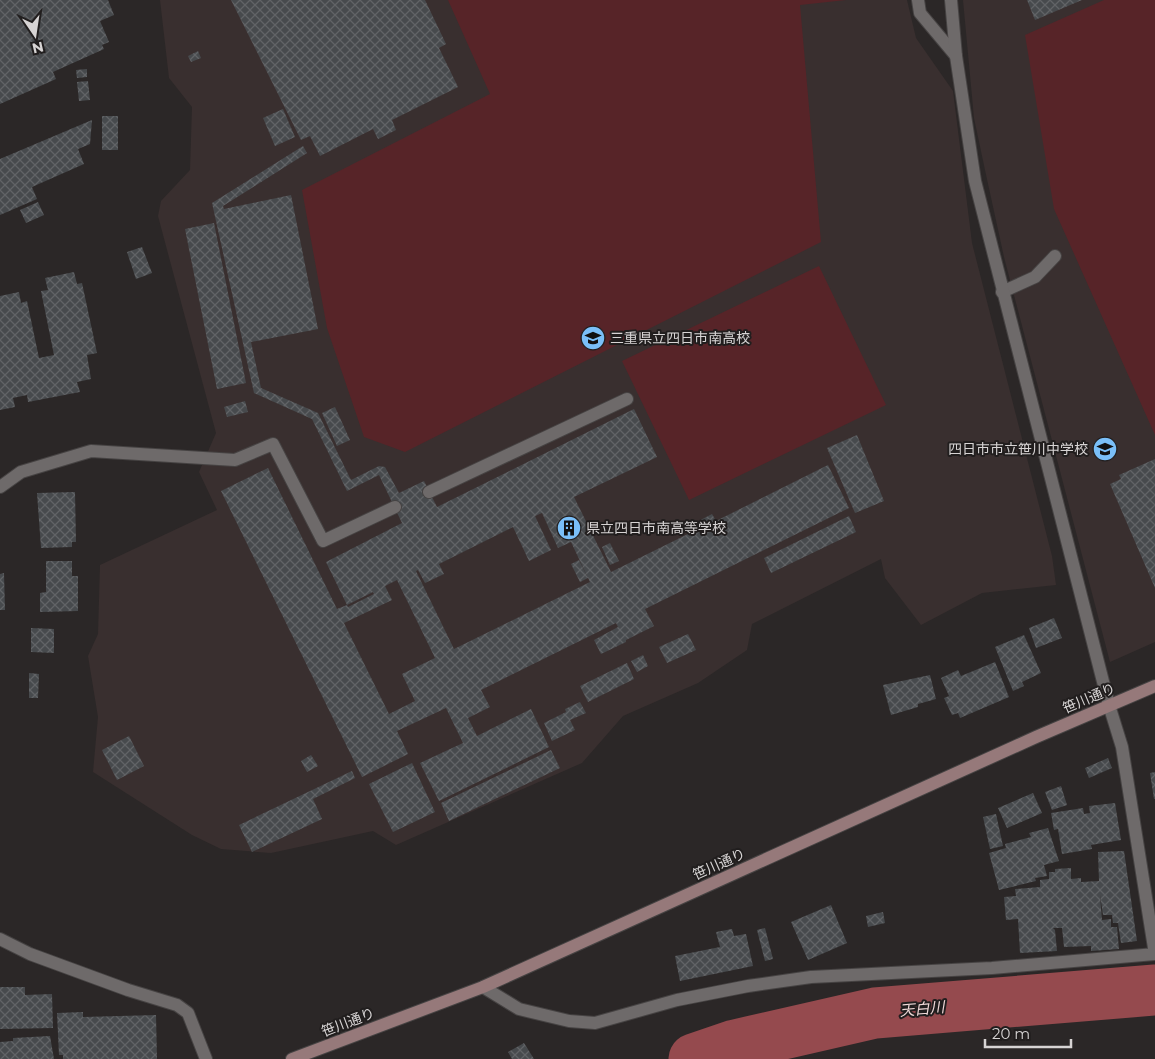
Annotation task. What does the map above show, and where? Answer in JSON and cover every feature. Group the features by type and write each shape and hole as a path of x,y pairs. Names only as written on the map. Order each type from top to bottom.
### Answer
{"street":[{"path":"918,0 920,12 956,56"},
{"path":"483,986 519,1009 569,1021 595,1023 677,1000 748,986 811,977 992,968 1155,954 1122,747 1109,706 975,181 956,56 952,0"},
{"path":"1002,292 1036,277 1055,256"},
{"path":"429,492 627,399"},
{"path":"0,487 21,472 91,451 235,460 273,444 323,541 395,508"},
{"name":"笹川通り","path":"292,1059 483,986 1155,686"},
{"path":"0,939 30,954 128,990 177,1005 188,1013 206,1059"}],"shaded area":[{"name":"三重県立四日市南高校","path":"160,0 907,0 916,38 953,91 972,243 1052,556 1056,585 982,593 921,625 885,578 881,559 752,624 747,650 698,683 623,716 582,763 396,845 373,831 271,853 221,849 192,835 93,772 98,717 88,656 98,634 100,565 217,510 199,472 216,433 158,216 161,201 190,170 192,107 169,78"},
{"path":"448,0 846,0 800,5 821,242 405,452 364,437 327,328 302,190 490,94"},
{"name":"四日市市立笹川中学校","path":"963,0 1155,0 1155,642 1110,662 1004,257 974,118"},
{"path":"1104,0 1155,0 1155,435 1054,209 1025,35"},
{"path":"819,266 886,405 689,500 622,361"}],"building":[{"path":"0,0 108,0 114,15 100,21 109,42 102,45 104,49 53,72 56,79 0,104"},
{"path":"231,0 425,0 446,44 439,48 458,87 392,120 396,130 378,139 373,129 320,156 310,136 301,140"},
{"path":"1027,0 1082,0 1035,20"},
{"path":"198,51 201,58 191,62 188,56"},
{"path":"87,69 87,77 77,78 76,70"},
{"path":"88,81 90,100 79,101 77,82"},
{"path":"283,109 295,137 275,146 263,118"},
{"path":"102,116 118,116 118,150 102,150"},
{"path":"92,120 90,144 78,149 84,164 32,187 37,199 0,215 0,159"},
{"path":"303,146 307,153 223,206 224,209 291,195 318,329 251,342 261,388 318,413 351,480 379,466 385,467 399,493 424,481 437,507 634,409 657,457 574,497 611,572 692,532 689,526 712,514 716,521 828,465 849,508 645,609 654,626 626,640 626,642 601,654 594,640 618,627 616,623 481,690 490,707 468,718 477,736 531,709 549,747 439,801 420,763 463,743 446,708 397,731 408,754 362,777 221,491 268,468 337,609 347,605 326,562 402,523 379,475 347,491 312,419 254,393 212,203","holes":["542,513 558,548 571,542 590,582 454,649 416,571 418,570 425,583 444,574 439,564 513,527 529,561 551,550 535,516","397,580 435,658 402,674 415,701 389,714 344,623 392,600 385,586","373,592 374,594 348,607 347,605"]},
{"path":"38,202 44,215 26,223 20,210"},
{"path":"214,223 246,383 217,389 185,229"},
{"path":"142,247 152,273 136,279 127,252"},
{"path":"74,272 77,284 82,283 97,353 87,355 91,379 77,382 80,392 28,402 27,395 13,398 15,407 0,410 0,296 19,292 21,303 27,301 39,358 54,355 41,291 48,290 45,278"},
{"path":"245,401 248,412 227,417 224,407"},
{"path":"335,407 350,440 337,446 322,413"},
{"path":"857,435 884,501 855,513 827,448"},
{"path":"1155,459 1155,588 1110,484 1121,479 1119,475"},
{"path":"75,492 76,542 72,542 72,547 41,548 37,493"},
{"path":"849,516 856,532 771,573 764,558"},
{"path":"610,543 619,561 610,565 602,547"},
{"path":"579,560 588,578 580,582 571,564"},
{"path":"46,561 72,561 72,576 78,576 78,611 40,612 40,593 46,592"},
{"path":"4,573 5,610 0,610 0,574"},
{"path":"1054,618 1062,638 1036,648 1029,628"},
{"path":"31,628 54,629 54,653 31,652"},
{"path":"688,634 696,650 667,663 659,647"},
{"path":"1024,635 1041,673 1022,682 1024,686 1013,691 995,647"},
{"path":"643,655 648,666 637,672 631,661"},
{"path":"995,662 1009,697 960,718 958,713 952,715 944,698 949,696 941,678 958,670 961,676"},
{"path":"627,663 634,679 588,702 580,686"},
{"path":"29,673 39,674 38,698 29,698"},
{"path":"930,675 936,699 918,704 918,707 891,715 883,685"},
{"path":"580,702 586,713 570,720 575,730 552,741 544,723 566,712 565,709"},
{"path":"129,736 144,766 117,780 102,750"},
{"path":"551,750 560,768 449,821 441,803"},
{"path":"311,755 318,766 307,772 301,761"},
{"path":"1108,758 1112,768 1089,778 1085,768"},
{"path":"412,763 435,812 393,832 369,784"},
{"path":"352,771 355,778 313,799 322,819 252,852 239,825"},
{"path":"1155,772 1155,799 1154,799 1150,773"},
{"path":"1061,786 1067,805 1052,810 1045,792"},
{"path":"1033,793 1042,813 1007,828 998,808"},
{"path":"1115,803 1121,840 1091,845 1092,849 1062,854 1058,829 1054,830 1051,813 1083,808 1084,814 1090,813 1089,806"},
{"path":"996,814 1003,846 990,849 983,817"},
{"path":"1048,828 1059,861 1044,865 1047,876 1035,878 1036,881 999,890 989,853 1006,848 1005,844 1031,837 1029,833"},
{"path":"1124,851 1137,941 1121,943 1118,923 1113,923 1112,915 1103,915 1100,895 1102,920 1111,919 1111,927 1117,927 1119,949 1091,951 1091,946 1064,947 1062,928 1053,928 1055,930 1057,951 1020,953 1018,919 1006,920 1004,897 1016,896 1015,889 1040,887 1040,880 1049,879 1049,872 1055,872 1055,869 1071,868 1071,879 1081,878 1081,882 1099,881 1098,852"},
{"path":"831,905 847,943 808,960 791,922"},
{"path":"883,912 885,923 868,927 866,916"},
{"path":"765,928 773,959 765,961 757,930"},
{"path":"732,929 734,936 746,934 753,966 680,981 675,956 720,947 716,932"},
{"path":"0,987 25,987 25,995 52,994 53,1028 0,1029"},
{"path":"83,1012 83,1017 156,1015 157,1059 63,1059 63,1055 59,1055 57,1013"},
{"path":"50,1036 54,1059 0,1059 0,1042 13,1041 13,1038"},
{"path":"524,1043 534,1059 512,1059 508,1052"}],"waterway":[{"name":"天白川","path":"694,1059 735,1045 875,1013 1155,990"}],"place":[{"name":"三重県立四日市南高校","path":"593,338"},
{"name":"四日市市立笹川中学校","path":"1105,449"},
{"name":"県立四日市南高等学校","path":"569,528"}]}
